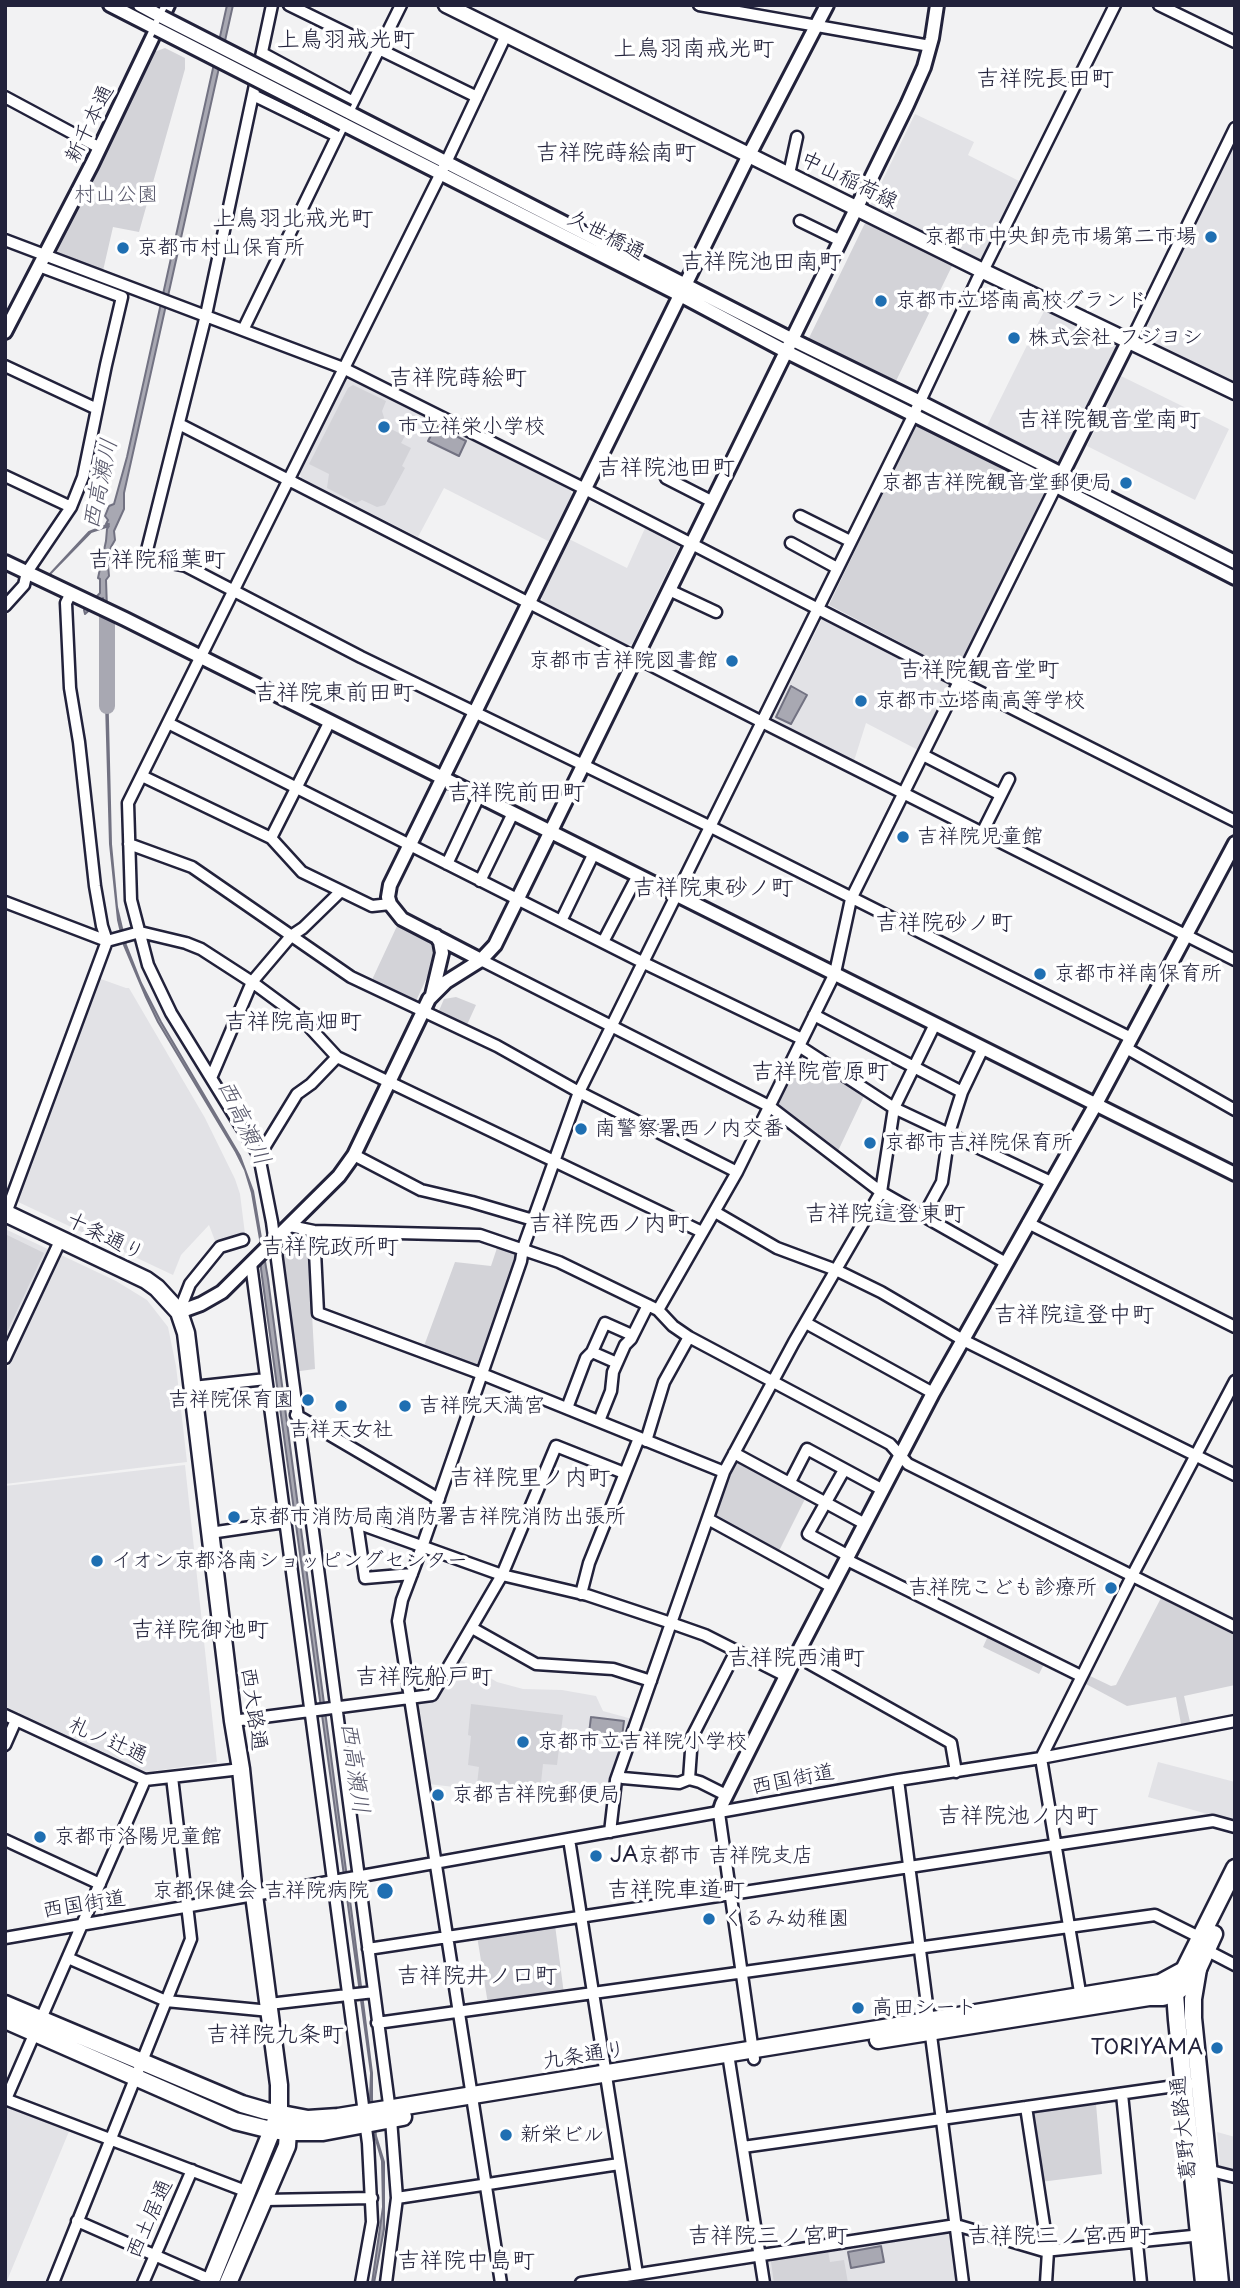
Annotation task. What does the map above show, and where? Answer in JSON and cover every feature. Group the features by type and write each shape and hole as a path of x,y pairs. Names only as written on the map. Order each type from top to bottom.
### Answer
{"main road":[{"name":"中山稲荷線","path":"446,5 983,271 1235,392"},
{"name":"十条通り","path":"6,1213 146,1280 179,1312"},
{"name":"西大路通","path":"179,1312 186,1333 193,1387 279,2085 279,2113 216,2282"},
{"name":"葛野大路通","path":"1206,1943 1235,1868"},
{"name":"葛野大路通","path":"1204,2283 1175,1993 1235,1891"},
{"name":"葛野大路通","path":"1191,1969 1199,2083 1220,2283"},
{"name":"九条通り","path":"140,2069 235,2121 271,2130 324,2132 379,2116 1082,2002 1160,1983 1191,1969"},
{"path":"1160,1983 1188,2002 1193,2018"},
{"name":"九条通り","path":"1082,2002 1163,1997 1175,1993"},
{"name":"九条通り","path":"5,2004 38,2026 140,2069 242,2104 308,2119 379,2116"},
{"name":"九条通り","path":"5,2020 38,2026"},
{"name":"西大路通","path":"279,2113 288,2132"},
{"path":"216,2282 265,2200 287,2146 288,2132"}],"street":[{"name":"久世橋通","path":"110,5 162,17"},
{"name":"久世橋通","path":"140,5 348,113 443,167 1059,481 1235,578"},
{"path":"272,5 206,315 145,558 186,566 476,713 711,827 1129,1043 1235,1110"},
{"path":"289,5 477,97"},
{"path":"243,330 401,5"},
{"path":"699,5 930,46"},
{"path":"827,5 528,602 476,713 441,777 390,885 388,897 401,919 769,1106 881,1192 1006,1263"},
{"path":"179,1312 214,1297 340,1176 354,1155 432,996 446,982 481,960 495,945 908,105 924,67 937,5"},
{"path":"500,2283 398,1621 402,1600 579,1092 917,408 978,278 1115,5"},
{"path":"1159,5 1235,42"},
{"name":"新千本通","path":"5,332 100,148 162,17"},
{"path":"361,2283 372,2222 379,2116 377,2023 259,1156 159,990 144,953 131,900 128,803 506,35"},
{"path":"262,53 348,113"},
{"path":"253,95 337,136"},
{"path":"5,97 100,148"},
{"path":"658,1310 737,1172 835,973 851,899 1235,128"},
{"path":"789,174 797,137"},
{"path":"800,221 841,241"},
{"path":"5,240 41,261 122,297 83,477 71,507 31,574 5,606"},
{"path":"41,261 206,315 343,369 585,489 1235,821"},
{"path":"5,366 97,409"},
{"path":"179,424 1235,960"},
{"path":"5,476 71,507"},
{"path":"666,478 713,502"},
{"name":"久世橋通","path":"1059,481 1235,562"},
{"path":"800,516 850,541"},
{"path":"791,543 837,568"},
{"path":"5,562 125,619 1235,1174"},
{"path":"669,590 716,612"},
{"path":"6,1213 109,941 102,926 95,886 79,742 70,688 66,604 71,593"},
{"path":"271,838 330,721"},
{"path":"168,723 801,1042 894,1108 1051,1182"},
{"path":"923,755 1001,795"},
{"path":"142,776 271,838 302,872 372,906 390,904"},
{"path":"982,833 1009,779"},
{"path":"447,864 479,796"},
{"path":"480,881 513,813"},
{"path":"754,2055 719,1813 726,1795 933,1393 1097,1104 1235,843"},
{"path":"129,844 192,867 351,977 497,1046 579,1092 737,1172"},
{"path":"561,921 594,853"},
{"path":"603,942 638,875"},
{"path":"211,1079 252,982 291,936 341,891"},
{"path":"5,902 109,941 138,933 186,943 201,949 302,1019 337,1057 702,1231"},
{"path":"432,996 436,974 442,962 442,947 436,936"},
{"path":"814,1014 962,1092"},
{"path":"610,1832 618,1774 724,1472 881,1192 894,1108 935,1024"},
{"path":"924,1215 942,1182 949,1133 962,1092 983,1048"},
{"path":"259,1156 297,1094 311,1084 337,1057"},
{"path":"354,1155 421,1190 533,1220"},
{"path":"715,1212 777,1248 836,1270 881,1292 963,1340 1235,1475"},
{"path":"1028,1223 1235,1327"},
{"path":"290,1226 314,1231 480,1235 559,1262 658,1310 673,1326 689,1337 890,1444 908,1464 1235,1627"},
{"path":"314,1231 318,1313 482,1374 724,1472"},
{"path":"5,1358 61,1239"},
{"path":"179,1312 190,1284 220,1247 243,1240"},
{"path":"252,1262 350,1994 397,2198 386,2283"},
{"path":"599,1422 611,1391 613,1372 648,1305"},
{"path":"567,1408 586,1358 592,1352 605,1323 632,1335"},
{"path":"806,1323 933,1393"},
{"path":"581,1594 589,1563 624,1473 643,1439 664,1382 689,1337"},
{"path":"592,1352 617,1363"},
{"path":"193,1387 266,1379"},
{"path":"1082,2002 1041,1758 1132,1576 1235,1381"},
{"path":"296,1415 439,1499"},
{"path":"233,1721 432,1695 502,1575 556,1446 624,1473"},
{"path":"790,1482 807,1449 883,1490"},
{"path":"734,1453 865,1524"},
{"path":"844,1470 808,1534 848,1558 1081,1676"},
{"path":"309,1516 329,1513 502,1575 581,1594 671,1623 705,1635 786,1676"},
{"path":"708,1519 832,1587"},
{"path":"210,1533 285,1522"},
{"path":"358,1523 365,1578 412,1574"},
{"path":"472,1628 536,1664 613,1669 651,1681"},
{"path":"689,1779 692,1737 736,1651"},
{"path":"796,1656 951,1743 956,1772"},
{"name":"札ノ辻通","path":"5,1715 145,1780 241,1769"},
{"path":"5,1745 16,1720"},
{"name":"西国街道","path":"5,1938 898,1780 1041,1758 1235,1721"},
{"path":"618,1774 624,1778 679,1783 689,1779 726,1795"},
{"path":"52,2283 191,1940 172,1777"},
{"path":"145,1780 6,2099 248,2192"},
{"path":"898,1780 963,2283"},
{"path":"368,1949 1213,1821 1235,1827"},
{"path":"569,1839 637,2274"},
{"path":"5,1840 100,1884"},
{"path":"377,2023 1155,1915 1206,1943 1235,1965"},
{"path":"68,1958 166,2001 270,2008 374,1992"},
{"path":"729,2059 764,2283"},
{"path":"743,2147 1199,2083"},
{"path":"1122,2094 1141,2283"},
{"path":"1026,2107 1048,2251 1046,2283"},
{"path":"397,2198 619,2164"},
{"path":"1192,2171 1210,2170 1235,2177"},
{"name":"西土居通","path":"143,2283 192,2171"},
{"path":"265,2200 372,2198"},
{"path":"77,2221 216,2282"},
{"path":"582,2283 956,2225 1048,2251 1216,2234"}],"shaded area":[{"path":"227,5 233,5 124,493 124,509 114,531 115,540 108,565 106,638 111,844 117,907 126,945 141,983 240,1156 253,1191 268,1279 351,1908 372,2073 376,2136 384,2162 384,2229 374,2283 383,2207 382,2161 375,2136 370,2099 371,2073 252,1193 236,1152 158,1022 124,945 118,920 110,844 103,598 85,614 84,610 100,593 98,578 109,526 91,532 49,575 89,532 109,524 106,524 108,520 105,516 109,506 114,504 127,457"},
{"path":"915,114 974,142 968,155 1023,183 986,257 978,260 870,206"},
{"name":"京都市中央卸売市場第二市場","path":"1235,142 1235,383 1153,343 1141,333"},
{"path":"1046,307 1114,339 1116,347 1059,464 986,428"},
{"path":"1121,376 1229,429 1195,500 1087,446"},
{"name":"市立祥栄小学校","path":"351,379 570,490 573,497 550,542 444,488 418,537 301,478 300,473 345,380"},
{"path":"436,426 466,441 459,456 428,441"},
{"path":"646,526 677,542 679,547 632,644 627,645 543,602 541,596 569,539 627,568"},
{"name":"京都市立塔南高等学校","path":"823,617 949,680 950,685 918,750 866,723 854,761 772,719"},
{"path":"791,686 807,695 791,724 776,717"},
{"path":"98,978 129,988 205,1118 240,1194 245,1234 217,1246 209,1225 181,1255 173,1275 14,1200"},
{"path":"5,1229 50,1250 5,1347"},
{"path":"59,1254 116,1281 147,1300 168,1327 176,1366 187,1462 5,1484 5,1375"},
{"path":"185,1465 217,1762 140,1773 5,1710 5,1486"},
{"name":"京都市立吉祥院小学校","path":"459,1659 497,1682 523,1689 562,1690 596,1696 603,1711 632,1719 610,1787 597,1785 595,1803 428,1784 415,1704 439,1688"},
{"path":"591,1717 624,1721 622,1737 589,1733"},
{"path":"1158,1762 1235,1782 1235,1822 1148,1797"},
{"path":"5,2103 70,2129 6,2283 5,2283"},
{"path":"1217,2132 1235,2137 1235,2171 1220,2166"},
{"path":"948,2230 951,2234 958,2283 772,2283 769,2262 772,2257"},
{"path":"881,2246 884,2262 851,2268 848,2252"}],"green space":[{"name":"村山公園","path":"165,48 185,58 185,69 139,232 113,227 102,275 49,256 154,52"},
{"name":"京都市立塔南高校グランド","path":"866,221 953,264 896,381 809,338"},
{"path":"353,385 386,401 382,411 387,427 405,436 401,443 411,448 402,466 405,468 385,505 377,507 362,500 356,503 327,488 329,474 309,464 348,388"},
{"path":"915,425 1045,491 959,668 953,670 829,605"},
{"path":"397,926 429,941 434,951 435,960 416,1001 412,1002 371,982"},
{"path":"456,997 476,1005 466,1027 438,1013 444,999"},
{"path":"807,1054 865,1094 837,1153 778,1107 777,1100 799,1056"},
{"path":"5,1234 44,1253 5,1336"},
{"path":"308,1240 315,1369 293,1372 278,1251 290,1241"},
{"path":"497,1248 515,1253 518,1257 481,1364 476,1367 424,1346 455,1262 491,1266"},
{"path":"740,1460 806,1497 778,1553 718,1518 715,1513 731,1469 735,1461"},
{"path":"1161,1598 1235,1635 1235,1685 1184,1696 1190,1722 1181,1724 1176,1697 1127,1706 1084,1683 1088,1675 1111,1686 1116,1685"},
{"path":"988,1636 1044,1664 1039,1674 983,1647"},
{"path":"471,1704 563,1715 557,1765 543,1764 540,1792 477,1784 479,1767 468,1765"},
{"path":"555,1925 564,1994 488,2004 477,1936"},
{"path":"1096,2104 1102,2174 1041,2182 1032,2117 1035,2111"},
{"path":"828,2251 830,2262 844,2260 848,2283 774,2283 771,2262 774,2258"}],"waterway":[{"name":"西高瀬川","path":"107,617 107,706"}],"place":[{"name":"京都市中央卸売市場第二市場","path":"1211,237"},
{"name":"京都市村山保育所","path":"123,248"},
{"name":"京都市立塔南高校グランド","path":"881,301"},
{"name":"株式会社 フジヨシ","path":"1014,338"},
{"name":"市立祥栄小学校","path":"384,427"},
{"name":"京都吉祥院観音堂郵便局","path":"1126,483"},
{"name":"京都市吉祥院図書館","path":"732,661"},
{"name":"京都市立塔南高等学校","path":"861,701"},
{"name":"吉祥院児童館","path":"903,837"},
{"name":"京都市祥南保育所","path":"1040,974"},
{"name":"南警察署西ノ内交番","path":"581,1129"},
{"name":"京都市吉祥院保育所","path":"870,1143"},
{"name":"吉祥院保育園","path":"308,1400"},
{"name":"吉祥天女社","path":"341,1406"},
{"name":"吉祥院天満宮","path":"405,1406"},
{"name":"京都市消防局南消防署吉祥院消防出張所","path":"234,1517"},
{"name":"イオン京都洛南ショッピングセンター","path":"97,1561"},
{"name":"吉祥院こども診療所","path":"1111,1588"},
{"name":"京都市立吉祥院小学校","path":"523,1742"},
{"name":"京都吉祥院郵便局","path":"438,1795"},
{"name":"京都市洛陽児童館","path":"40,1837"},
{"name":"JA京都市 吉祥院支店","path":"596,1856"},
{"name":"京都保健会 吉祥院病院","path":"385,1891"},
{"name":"くるみ幼稚園","path":"709,1919"},
{"name":"高田シート","path":"858,2008"},
{"name":"TORIYAMA","path":"1217,2048"},
{"name":"新栄ビル","path":"506,2135"}],"district":[{"name":"上鳥羽戒光町","path":"346,41"},
{"name":"上鳥羽南戒光町","path":"694,50"},
{"name":"吉祥院長田町","path":"1045,80"},
{"name":"吉祥院蒔絵南町","path":"616,154"},
{"name":"上鳥羽北戒光町","path":"293,220"},
{"name":"吉祥院池田南町","path":"761,263"},
{"name":"吉祥院蒔絵町","path":"458,379"},
{"name":"吉祥院観音堂南町","path":"1109,421"},
{"name":"吉祥院池田町","path":"666,469"},
{"name":"吉祥院稲葉町","path":"157,561"},
{"name":"吉祥院観音堂町","path":"979,671"},
{"name":"吉祥院東前田町","path":"334,694"},
{"name":"吉祥院前田町","path":"516,794"},
{"name":"吉祥院東砂ノ町","path":"713,889"},
{"name":"吉祥院砂ノ町","path":"944,924"},
{"name":"吉祥院高畑町","path":"293,1023"},
{"name":"吉祥院菅原町","path":"820,1073"},
{"name":"吉祥院這登東町","path":"885,1215"},
{"name":"吉祥院西ノ内町","path":"609,1225"},
{"name":"吉祥院政所町","path":"330,1248"},
{"name":"吉祥院這登中町","path":"1074,1316"},
{"name":"吉祥院里ノ内町","path":"530,1479"},
{"name":"吉祥院御池町","path":"200,1631"},
{"name":"吉祥院西浦町","path":"796,1659"},
{"name":"吉祥院船戸町","path":"424,1678"},
{"name":"吉祥院池ノ内町","path":"1018,1817"},
{"name":"吉祥院車道町","path":"676,1891"},
{"name":"吉祥院井ノ口町","path":"477,1977"},
{"name":"吉祥院九条町","path":"275,2036"},
{"name":"吉祥院三ノ宮町","path":"768,2237"},
{"name":"吉祥院三ノ宮西町","path":"1059,2237"},
{"name":"吉祥院中島町","path":"466,2262"}]}
